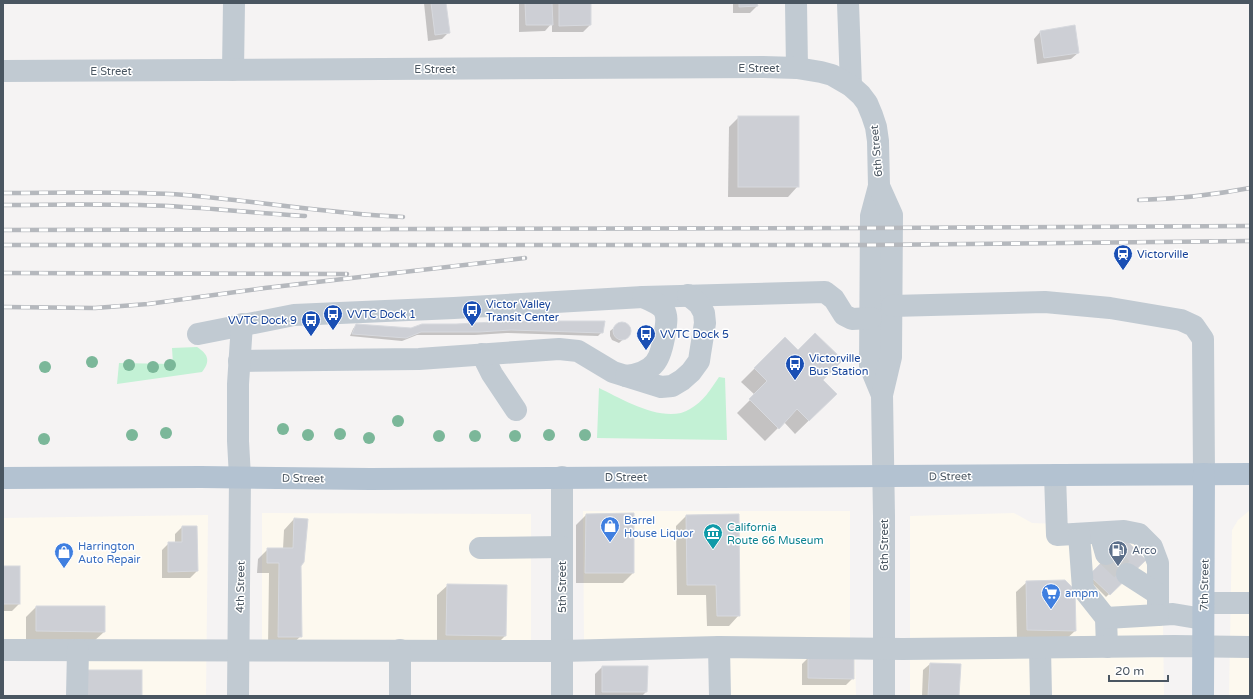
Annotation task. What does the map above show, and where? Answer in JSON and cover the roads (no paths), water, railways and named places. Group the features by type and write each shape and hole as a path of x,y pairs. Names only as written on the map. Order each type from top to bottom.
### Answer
{"main road":[{"name":"7th Street","path":"1203,696 1202,647 1204,611 1204,474"},
{"name":"D Street","path":"3,478 240,477 370,479 1250,474"}],"street":[{"path":"233,70 234,3"},
{"path":"796,3 797,68"},
{"path":"848,3 856,90"},
{"name":"E Street","path":"3,71 797,68 832,75 856,90"},
{"name":"6th Street","path":"856,90 867,103 876,127 878,141 880,186 871,216 870,366 882,395"},
{"name":"6th Street","path":"880,186 892,215 892,357 882,395 884,696"},
{"path":"198,334 242,324 294,316 688,295 825,292 834,299 844,315 852,319 871,318"},
{"path":"239,361 419,359 559,349 578,351 613,372 661,387 672,386 691,372 699,361 705,323 704,314 699,304 688,295"},
{"path":"626,376 639,374 649,369 658,360 662,349 667,317 664,310 660,306 643,297"},
{"path":"892,306 1045,302 1110,308 1181,320 1194,326 1203,339 1204,474"},
{"name":"4th Street","path":"238,696 240,477 238,407 239,361 242,324"},
{"path":"482,354 492,374 516,410"},
{"path":"1055,475 1057,535 1124,531 1139,534 1152,547 1158,563 1158,605"},
{"name":"5th Street","path":"562,477 562,696"},
{"path":"1100,532 1106,554"},
{"path":"1078,534 1083,589 1106,618 1108,647"},
{"path":"480,548 562,547"},
{"path":"1127,574 1158,605 1173,614 1204,611 1250,603"},
{"path":"1106,618 1158,605"},
{"path":"719,647 720,696"},
{"path":"3,650 562,651 719,647 884,649 1250,647"},
{"path":"1040,648 1041,696"},
{"path":"77,696 78,650"},
{"path":"400,650 400,696"}],"tunnel":[{"path":"1106,554 1127,574"}],"railway":[{"path":"1139,200 1167,199 1222,193 1250,188"},
{"path":"3,193 117,193 185,195 348,213 403,217"},
{"path":"3,205 138,205 305,216"},
{"path":"3,230 1250,226"},
{"path":"3,245 870,245 1250,241"},
{"path":"3,307 95,308 148,304 265,288 525,258"},
{"path":"3,273 347,274"}],"place":[{"name":"Victorville","path":"1123,271"},
{"name":"Victor Valley Transit Center","path":"472,327"},
{"name":"VVTC Dock 1","path":"333,331"},
{"name":"VVTC Dock 9","path":"311,337"},
{"name":"VVTC Dock 5","path":"646,351"},
{"name":"Victorville Bus Station","path":"795,381"},
{"name":"Barrel House Liquor","path":"610,543"},
{"name":"California Route 66 Museum","path":"713,550"},
{"name":"Arco","path":"1118,567"},
{"name":"Harrington Auto Repair","path":"64,569"},
{"name":"ampm","path":"1051,610"}]}
